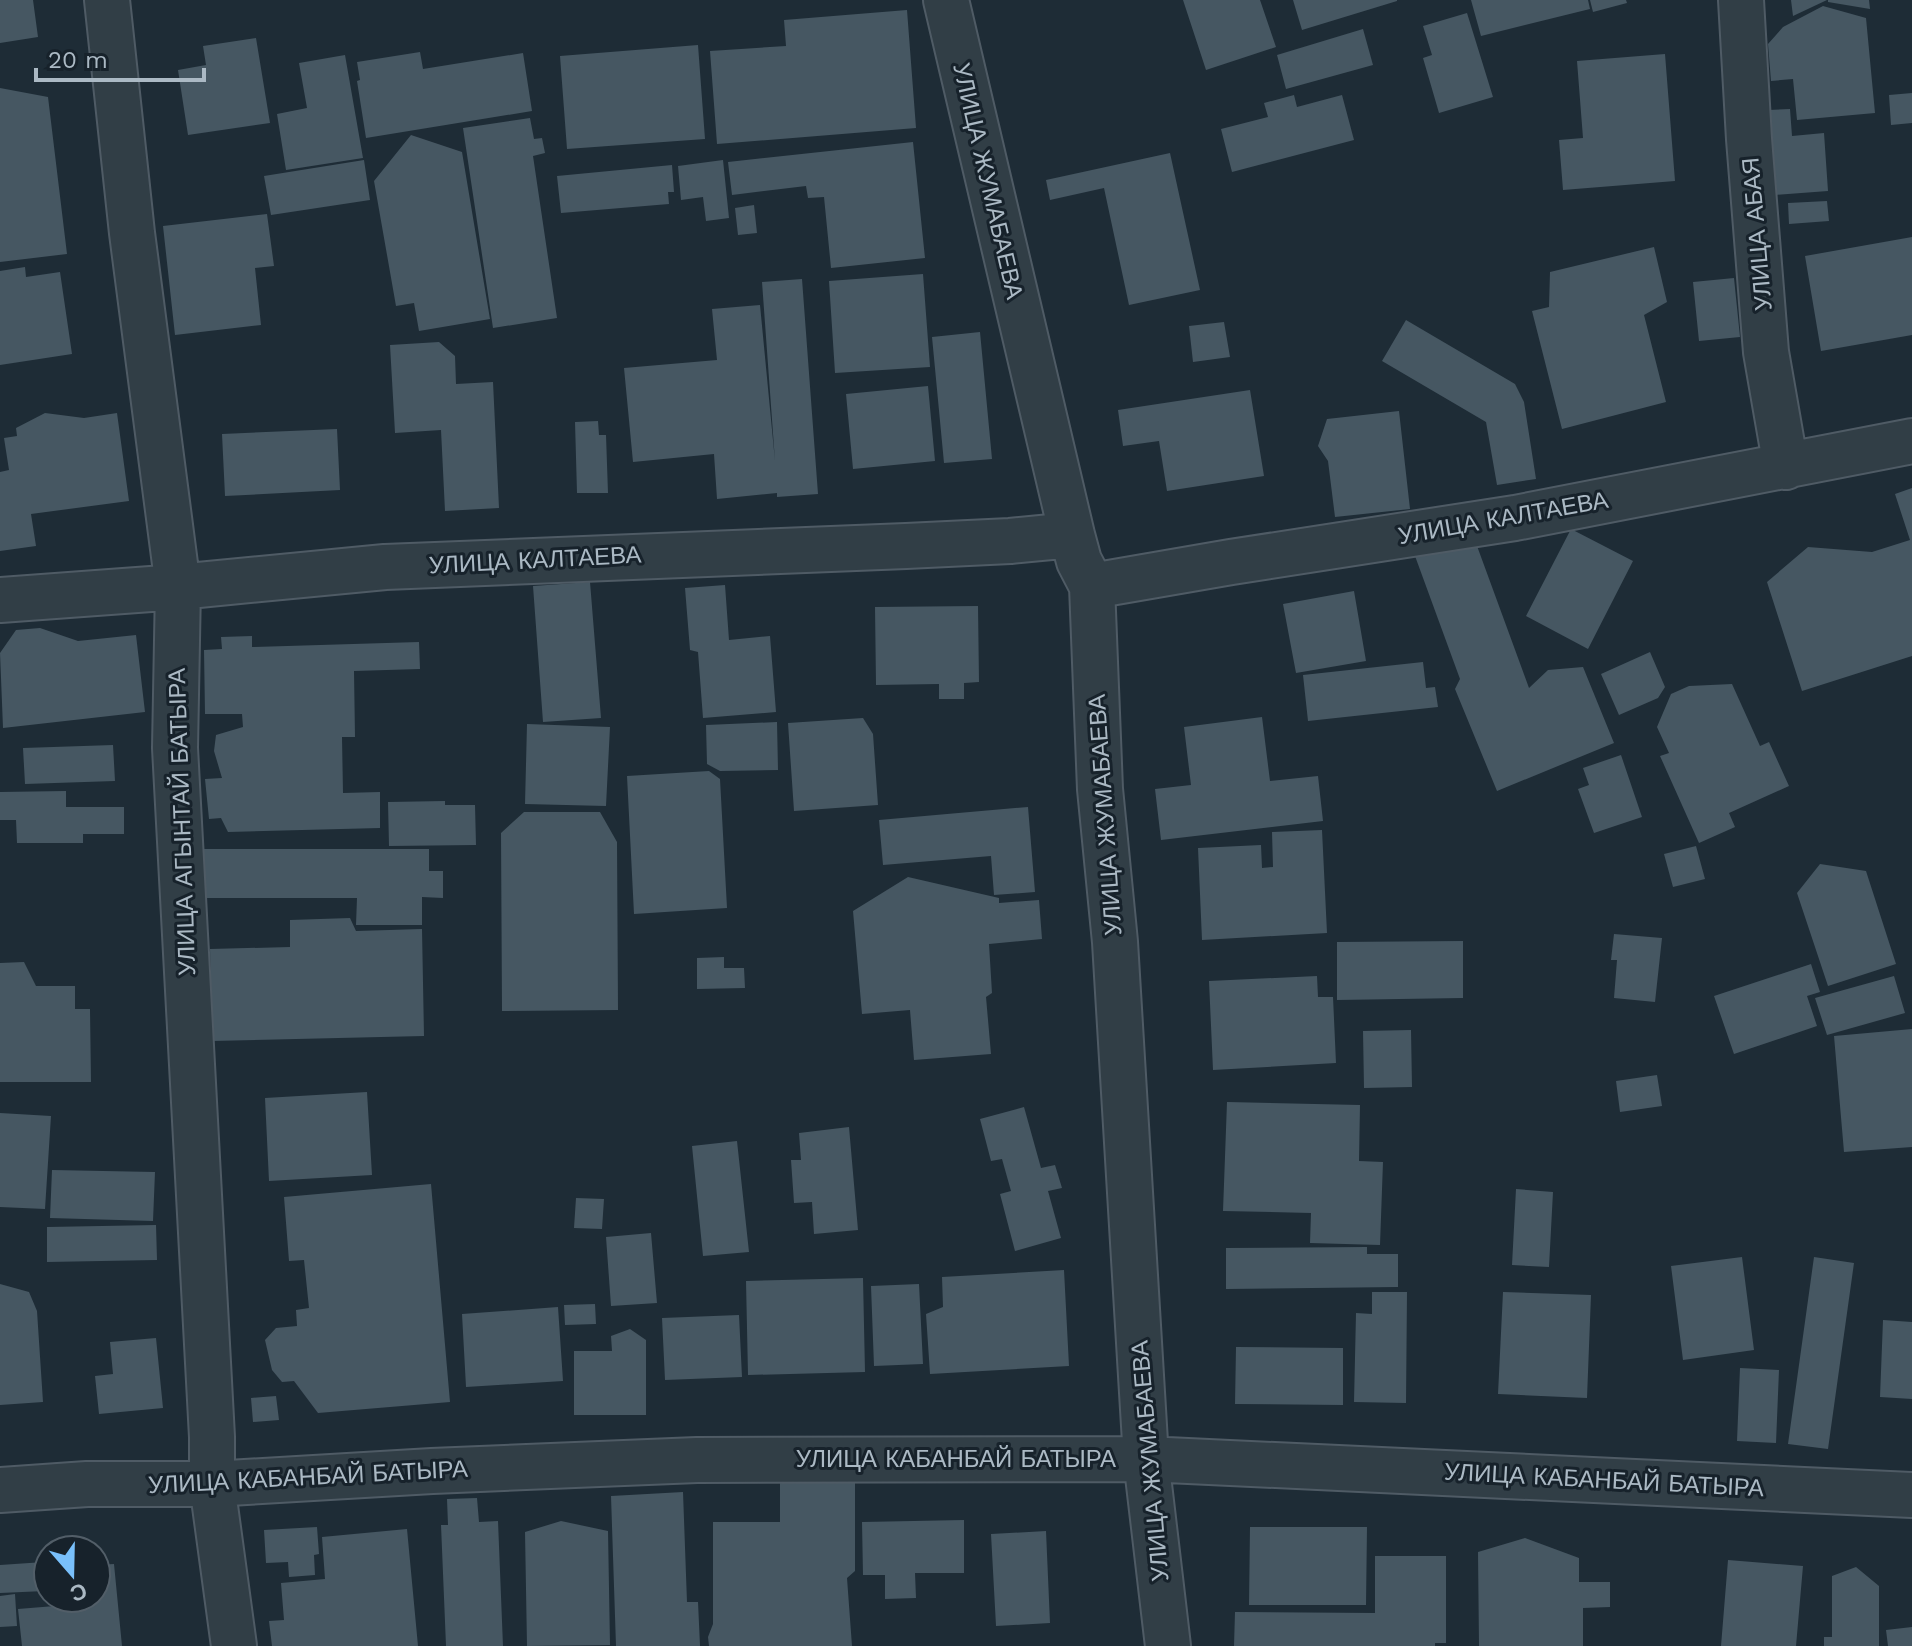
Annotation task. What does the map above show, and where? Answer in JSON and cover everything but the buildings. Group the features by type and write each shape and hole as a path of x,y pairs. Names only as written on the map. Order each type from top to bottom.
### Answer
{"street":[{"name":"УЛИЦА АГЫНТАЙ БАТЫРА","path":"107,0 141,306 178,587 175,748 212,1484 234,1646"},
{"name":"УЛИЦА ЖУМАБАЕВА","path":"946,0 1072,535 1079,561 1092,586 1100,789 1115,942 1146,1459 1168,1646"},
{"name":"УЛИЦА АБАЯ","path":"1741,0 1766,352 1786,467"},
{"name":"УЛИЦА КАЛТАЕВА","path":"1092,586 1515,518 1912,441"},
{"name":"УЛИЦА КАЛТАЕВА","path":"0,600 385,567 906,546 1072,535"},
{"name":"УЛИЦА КАБАНБАЙ БАТЫРА","path":"0,1490 87,1484 212,1484 697,1460 1146,1459 1912,1495"}]}
